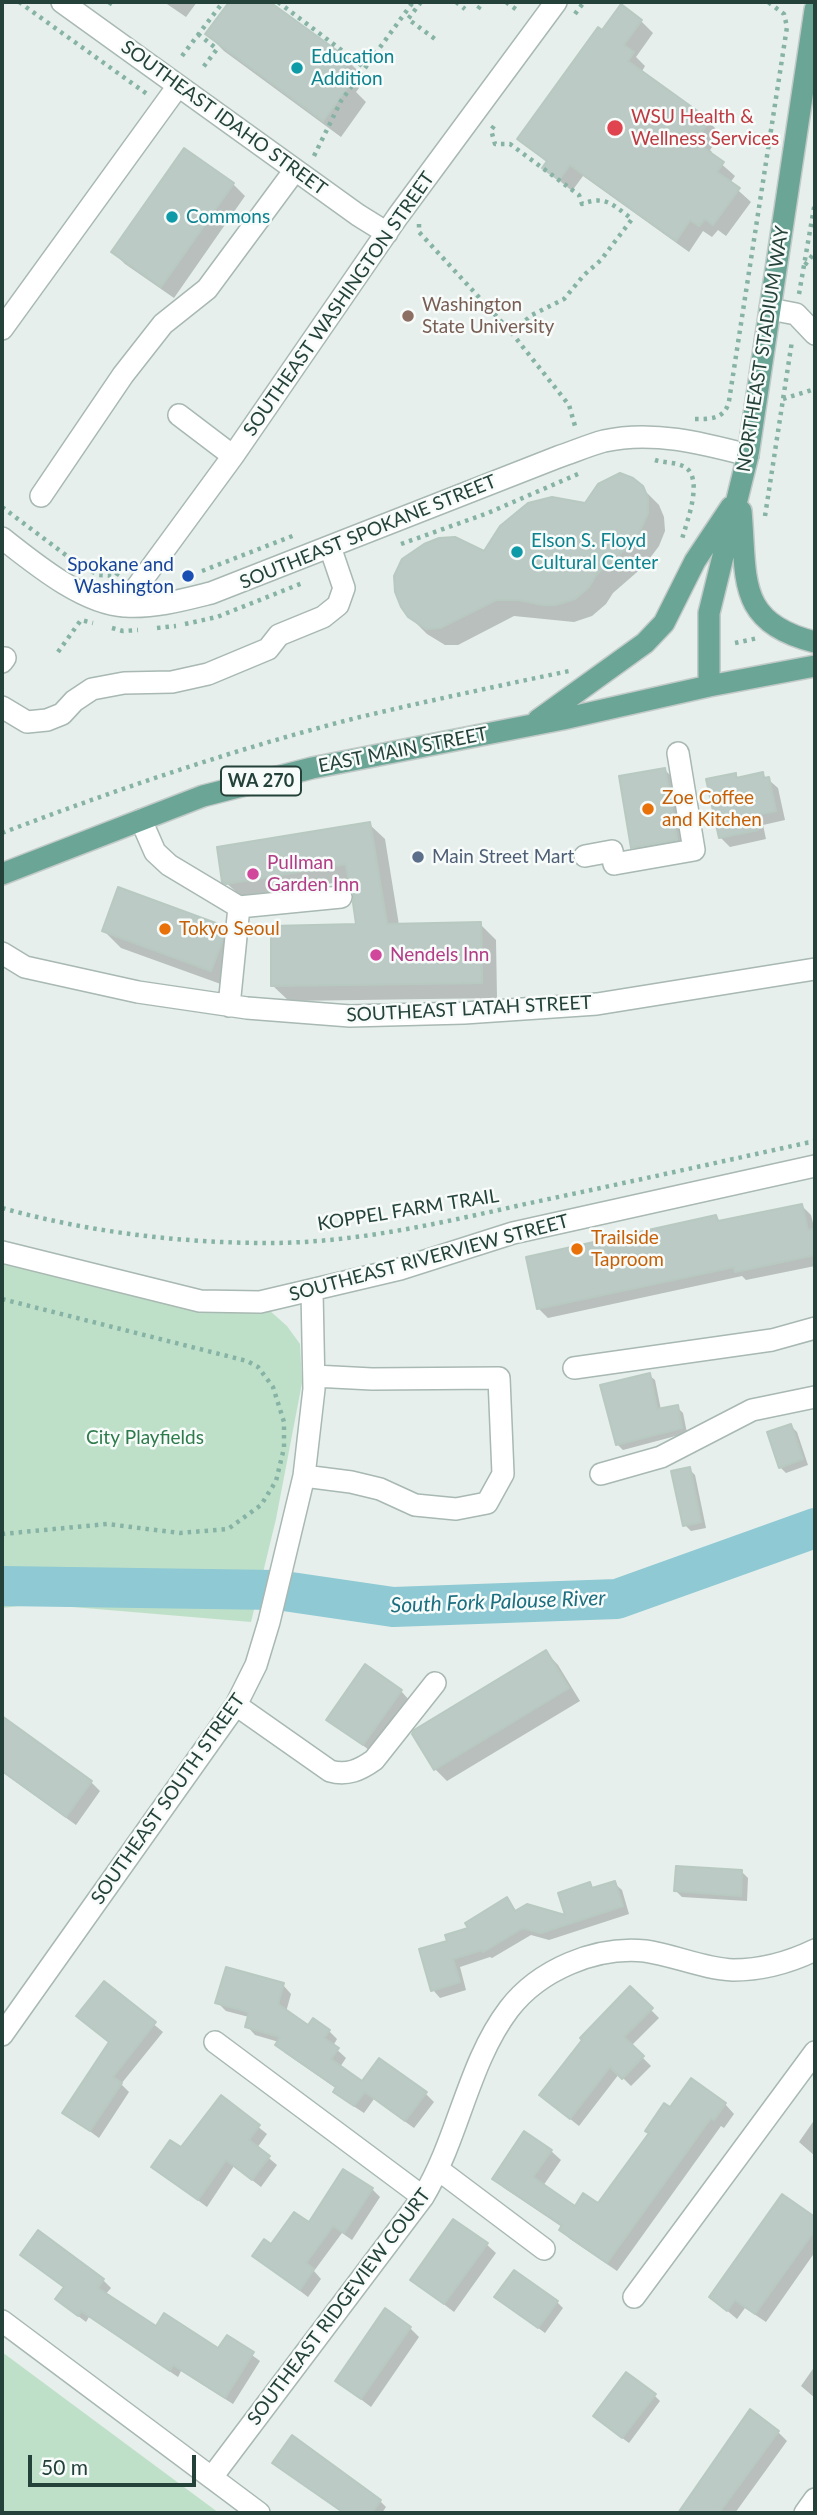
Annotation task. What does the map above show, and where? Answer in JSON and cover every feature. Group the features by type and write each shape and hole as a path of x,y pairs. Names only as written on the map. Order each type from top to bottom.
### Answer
{"main road":[{"name":"NORTHEAST STADIUM WAY","path":"709,686 709,613 748,456 770,309 809,90 815,10"},
{"path":"740,494 747,583 756,610 772,625 796,637 815,642"},
{"path":"530,725 645,643 664,622 695,561 740,494"},
{"name":"EAST MAIN STREET","path":"2,874 203,796 312,768 815,666"}],"street":[{"name":"SOUTHEAST IDAHO STREET","path":"62,2 358,215 387,233"},
{"name":"SOUTHEAST WASHINGTON STREET","path":"123,606 233,456 387,233 556,2"},
{"path":"2,329 178,86"},
{"path":"41,496 122,375 163,324 207,289 295,170"},
{"path":"770,309 796,314 815,334"},
{"path":"179,415 233,456"},
{"name":"SOUTHEAST SPOKANE STREET","path":"2,538 45,571 97,600 123,606 160,605 211,593 604,441 653,438 690,441 748,456"},
{"path":"2,707 27,722 47,720 62,714 74,701 92,689 124,684 172,682 220,669 268,649 279,635 332,611 338,605 344,588 330,547"},
{"path":"585,856 612,851 614,864 694,850 678,754"},
{"path":"141,820 155,852 169,865 239,907 341,897"},
{"path":"229,1006 239,907"},
{"name":"SOUTHEAST LATAH STREET","path":"2,953 25,968 138,992 229,1006 350,1016 464,1013 597,1004 815,969"},
{"name":"SOUTHEAST RIVERVIEW STREET","path":"2,1252 200,1301 260,1302 400,1269 513,1233 815,1166"},
{"name":"SOUTHEAST SOUTH STREET","path":"2,2035 236,1705 256,1665 304,1476 314,1376 312,1291"},
{"path":"574,1368 772,1340 815,1328"},
{"path":"304,1476 380,1489 415,1505 456,1509 486,1503 503,1474 499,1378 372,1379 314,1376"},
{"path":"601,1474 661,1457 752,1410 815,1397"},
{"path":"236,1705 330,1771 341,1774 363,1768 374,1760 435,1683"},
{"name":"SOUTHEAST RIDGEVIEW COURT","path":"212,2477 423,2197 439,2170 486,2044 510,2007 540,1979 573,1961 611,1953 644,1951 732,1970 767,1967 815,1950"},
{"path":"215,2042 423,2197"},
{"path":"634,2297 815,2052"},
{"path":"439,2170 544,2249"},
{"path":"2,2321 259,2513"},
{"path":"805,2513 815,2499"}],"path":[{"path":"19,2 147,94"},
{"path":"182,56 223,2"},
{"path":"278,2 365,68"},
{"path":"314,156 337,107 413,2"},
{"path":"421,2 408,19 435,39"},
{"path":"456,2 465,9"},
{"path":"478,9 483,2"},
{"path":"506,2 516,10"},
{"path":"571,19 584,2"},
{"path":"729,401 787,27 784,14 768,2"},
{"path":"198,34 217,49 201,71"},
{"path":"484,139 497,122"},
{"path":"491,130 495,144 510,144 579,195 582,204 595,199 609,201 632,219 601,260 564,299 532,315 511,332"},
{"path":"427,214 419,225 419,232 511,332 569,405 575,426"},
{"path":"804,267 815,252"},
{"path":"764,520 783,399 815,389"},
{"path":"648,458 681,465 694,479 694,491 679,549"},
{"path":"393,547 488,513 574,477 581,471"},
{"path":"2,507 79,565 99,575 116,576 124,565"},
{"path":"58,652 80,620 124,631 165,628 217,617 337,569"},
{"path":"2,833 153,777 311,731 574,670"},
{"name":"KOPPEL FARM TRAIL","path":"2,1208 92,1228 163,1238 270,1243 335,1239 442,1222 815,1141"},
{"path":"2,1299 247,1361 258,1367 273,1387 284,1422 284,1448 276,1481 261,1505 228,1529 180,1533 107,1524 2,1534"}],"green space":[{"name":"City Playfields","path":"2,1252 260,1302 287,1326 300,1344 302,1383 276,1519 251,1622 37,1604 2,1608"},
{"path":"2,2352 219,2513 2,2513"}],"building":[{"name":"Education Addition","path":"229,2 270,2 350,60 339,75 350,84 323,121 205,34"},
{"name":"WSU Health & Wellness Services","path":"621,4 642,20 624,45 634,52 628,61 710,120 697,143 724,162 717,172 740,188 713,225 705,219 699,226 690,220 676,241 570,165 559,180 542,168 547,161 517,139 598,27 602,30"},
{"name":"Commons","path":"184,148 234,183 161,287 111,252"},
{"name":"Elson S. Floyd Cultural Center","path":"620,473 643,486 648,498 648,513 637,537 596,575 589,587 575,599 555,605 496,600 440,628 426,629 408,617 401,607 395,592 394,576 402,559 424,544 439,538 455,537 484,551 500,526 528,503 552,497 585,503 598,484"},
{"name":"Zoe Coffee and Kitchen","path":"665,768 677,840 631,848 619,776"},
{"path":"763,772 764,778 769,777 776,811 755,815 758,830 719,838 706,779 736,773 736,778"},
{"name":"Nendels Inn","path":"370,822 387,924 481,922 482,983 271,986 271,926 356,924 354,895 350,888 346,864 226,884 222,882 217,847"},
{"name":"Tokyo Seoul","path":"118,887 224,926 222,942 211,971 102,931"},
{"path":"802,1204 808,1230 815,1229 815,1255 735,1272 734,1267 537,1309 526,1257 716,1215 718,1221"},
{"path":"650,1373 657,1409 678,1405 682,1428 616,1445 600,1385"},
{"path":"791,1424 803,1459 779,1468 767,1432"},
{"path":"690,1467 701,1522 683,1526 671,1471"},
{"path":"546,1650 569,1688 434,1770 412,1734 414,1730"},
{"path":"365,1664 402,1690 363,1745 326,1720"},
{"path":"2,1716 92,1781 66,1817 2,1771"},
{"path":"676,1866 742,1870 741,1896 674,1891"},
{"path":"615,1881 623,1906 541,1933 523,1928 483,1952 482,1950 453,1959 460,1982 431,1991 419,1949 447,1941 445,1935 468,1928 465,1923 507,1897 515,1911 527,1904 565,1915 558,1893 590,1882 592,1888"},
{"path":"226,1967 284,1983 278,2004 308,2025 313,2018 330,2030 324,2038 339,2048 331,2059 362,2081 379,2058 427,2092 405,2121 365,2092 354,2106 333,2092 336,2087 275,2045 280,2037 245,2027 249,2012 215,2003"},
{"path":"104,1981 156,2022 113,2077 122,2083 90,2131 62,2113 109,2042 76,2016"},
{"path":"630,1986 653,2008 624,2037 644,2056 622,2079 610,2067 570,2119 539,2095 582,2040 580,2038"},
{"path":"691,2078 726,2103 714,2120 711,2118 607,2263 559,2230 562,2225 492,2179 524,2131 552,2150 533,2177 575,2206 583,2193 598,2203 649,2133 645,2131 664,2103 670,2107"},
{"path":"221,2095 260,2125 249,2140 270,2156 252,2180 226,2160 198,2200 151,2167 170,2140 181,2147"},
{"path":"343,2169 373,2188 344,2233 333,2226 306,2263 314,2269 300,2290 252,2256 264,2239 271,2244 294,2212 309,2222"},
{"path":"782,2194 815,2217 815,2230 755,2314 735,2300 727,2311 709,2297"},
{"path":"453,2219 488,2243 444,2304 410,2280"},
{"path":"38,2230 104,2279 98,2288 156,2326 164,2313 218,2348 227,2335 254,2352 225,2398 173,2365 170,2371 81,2311 78,2316 55,2299 64,2287 20,2255"},
{"path":"514,2270 558,2301 538,2328 494,2297"},
{"path":"385,2308 411,2327 361,2399 335,2381"},
{"path":"626,2372 656,2394 622,2438 593,2416"},
{"path":"750,2409 779,2431 719,2513 678,2513"},
{"path":"292,2435 381,2500 372,2513 344,2513 272,2463"}],"waterway":[{"name":"South Fork Palouse River","path":"2,1586 277,1590 393,1607 617,1599 815,1528"}],"place":[{"name":"Education Addition","path":"297,68"},
{"name":"WSU Health & Wellness Services","path":"615,128"},
{"name":"Commons","path":"172,217"},
{"name":"Washington State University","path":"408,316"},
{"name":"Elson S. Floyd Cultural Center","path":"517,552"},
{"name":"Spokane and Washington","path":"188,576"},
{"name":"Zoe Coffee and Kitchen","path":"648,809"},
{"name":"Main Street Mart","path":"418,857"},
{"name":"Pullman Garden Inn","path":"253,874"},
{"name":"Tokyo Seoul","path":"165,929"},
{"name":"Nendels Inn","path":"376,955"},
{"name":"Trailside Taproom","path":"577,1249"}]}
